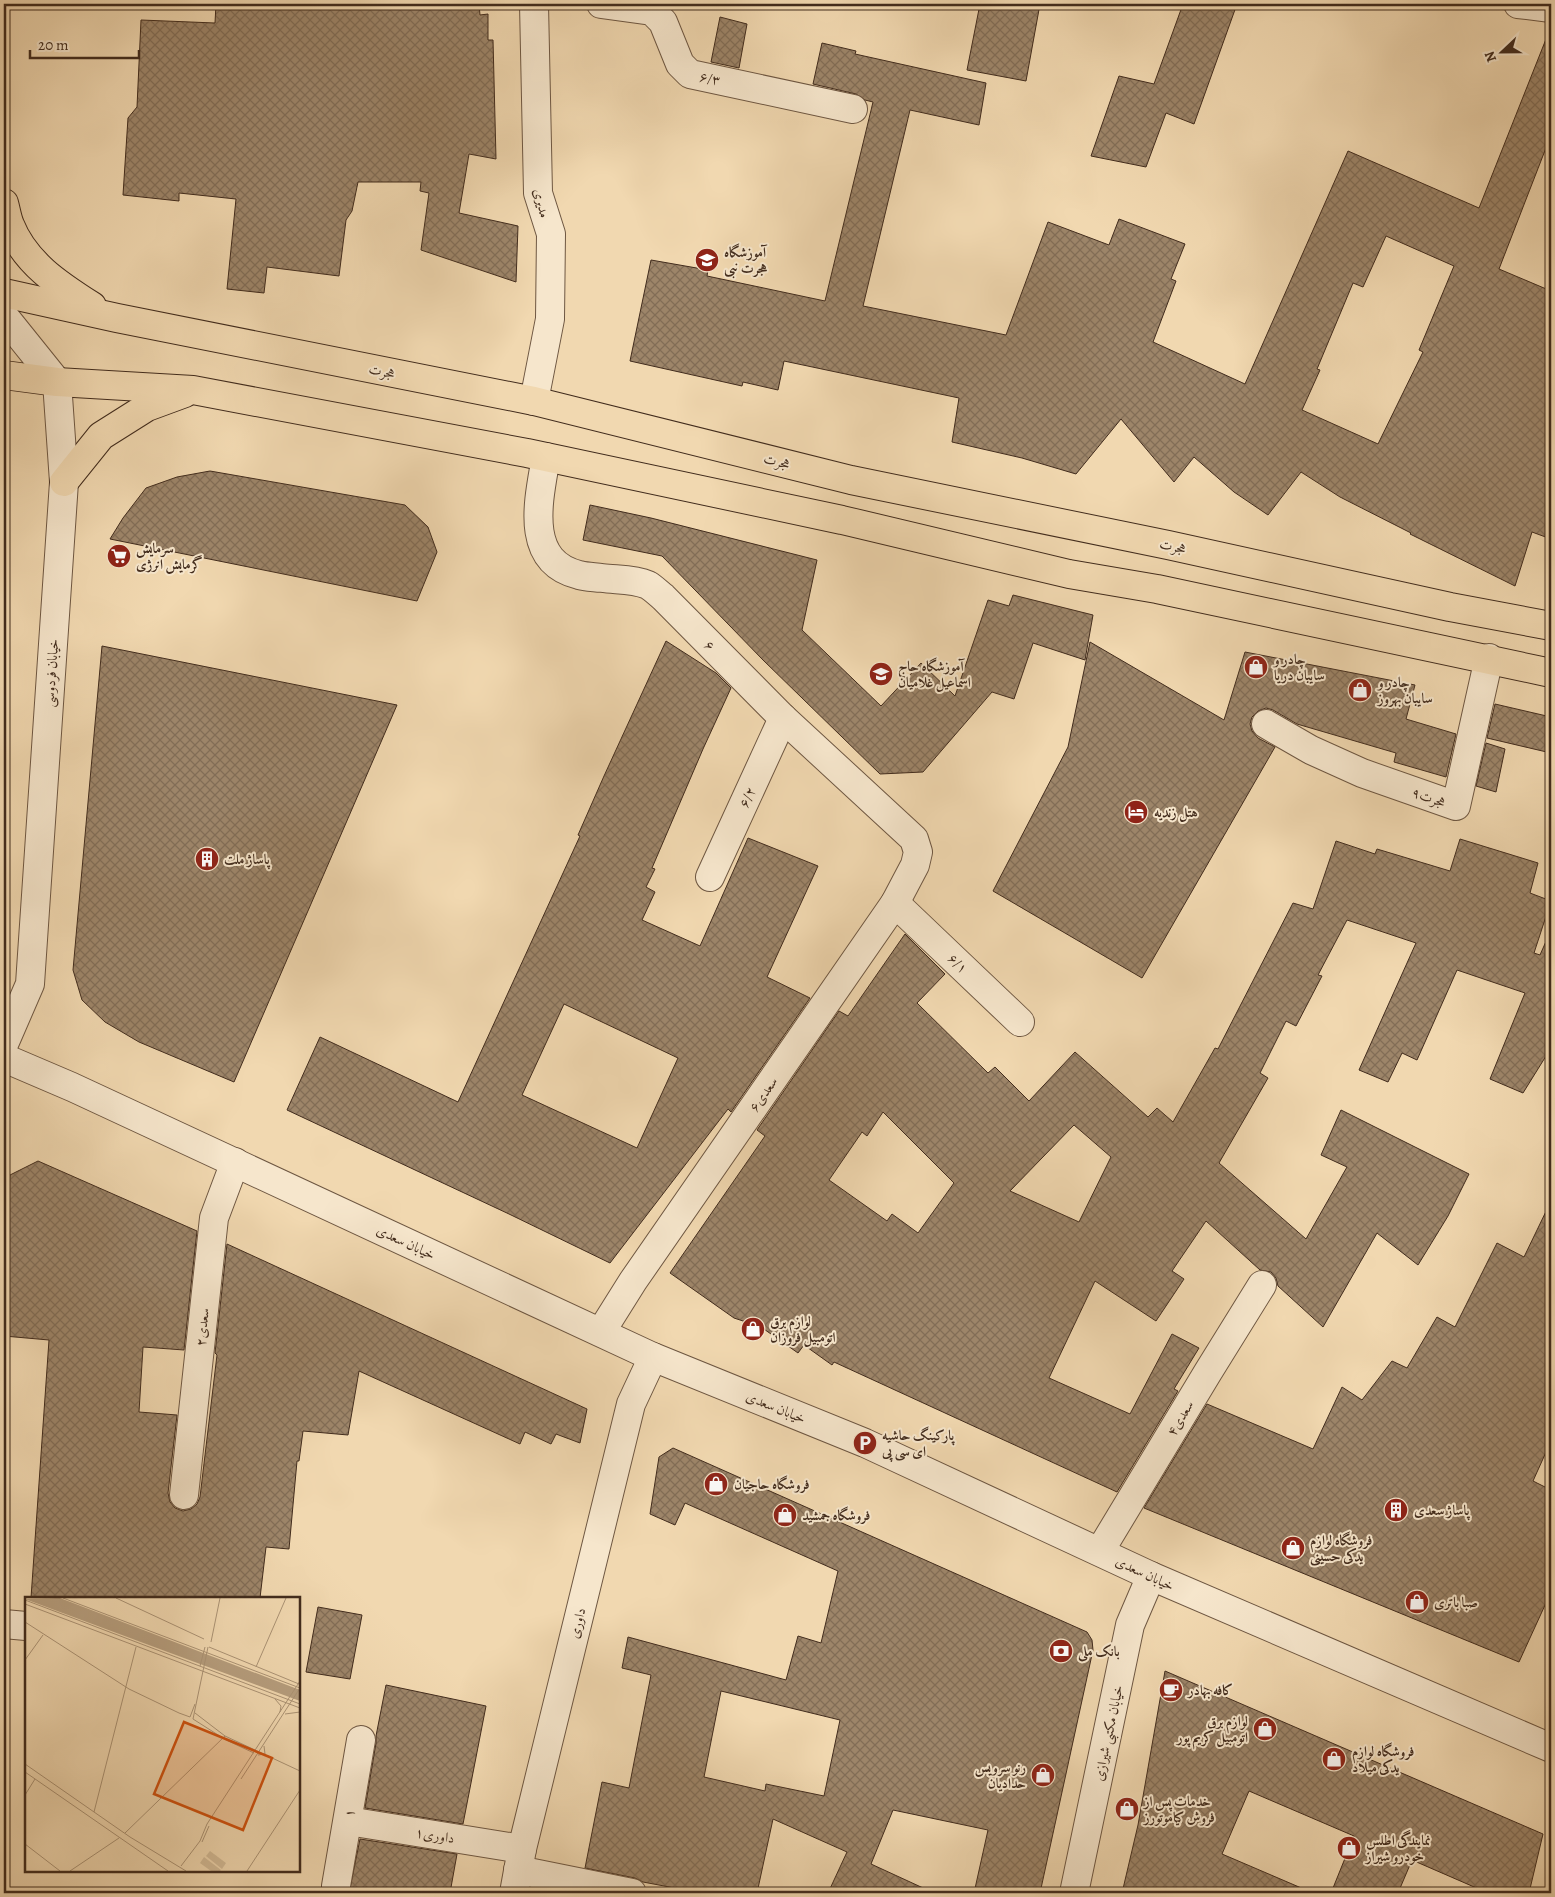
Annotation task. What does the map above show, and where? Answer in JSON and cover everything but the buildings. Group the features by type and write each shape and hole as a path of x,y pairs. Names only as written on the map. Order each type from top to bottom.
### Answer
{"main road":[{"path":"4,203 10,226 30,259 56,283 105,315"},
{"name":"هجرت","path":"4,293 534,401 851,480 1168,545 1450,607 1551,626"},
{"path":"4,375 57,382 193,390 546,457 842,520 1069,574 1157,589 1489,658 1551,673"},
{"path":"64,482 101,436 147,408 193,390"}],"street":[{"name":"مدیری","path":"534,4 538,193 551,234 551,243 550,319 534,401"},
{"name":"۶/۳","path":"601,4 652,11 663,22 680,64 690,74 853,109"},
{"path":"1518,4 1550,8"},
{"path":"4,316 57,382"},
{"name":"خیابان فردوسی","path":"4,1044 30,984 64,482 57,382"},
{"name":"۶","path":"546,457 538,500 539,536 547,555 563,568 579,575 634,582 649,586 663,597 783,718 914,839 918,852"},
{"name":"هجرت۹","path":"1266,724 1310,750 1362,773 1456,806 1489,658"},
{"name":"۶/۲","path":"710,877 783,718"},
{"name":"سعدی۶","path":"601,1332 639,1273 895,903 915,865 918,852"},
{"name":"۶/۱","path":"895,903 1020,1022"},
{"name":"خیابان سعدی","path":"4,1058 235,1162 653,1357 865,1443 1151,1576 1551,1748"},
{"name":"سعدی۲","path":"184,1495 214,1218 235,1162"},
{"name":"سعدی۴","path":"1100,1552 1262,1285"},
{"name":"داوری","path":"518,1871 631,1404 653,1357"},
{"name":"خیابان مکتبی شیرازی","path":"1074,1893 1130,1626 1151,1576"},
{"path":"4,1624 25,1626"},
{"name":"۱","path":"336,1886 361,1740"},
{"name":"داوری۱","path":"348,1821 518,1871 632,1893"}],"place":[{"name":"آموزشگاه هجرت نبی","path":"707,260"},
{"name":"سرمایش گرمایش انرژی","path":"119,556"},
{"name":"چادر و سایبان دریا","path":"1256,667"},
{"name":"آموزشگاه حاج اسماعیل غلامیان","path":"881,674"},
{"name":"چادر و سایبان بهروز","path":"1360,690"},
{"name":"هتل زندیه","path":"1136,812"},
{"name":"پاساژ ملت","path":"207,859"},
{"name":"لوازم برق اتومبیل فروزان","path":"753,1329"},
{"name":"پارکینگ حاشیه ای سی پی","path":"865,1443"},
{"name":"فروشگاه حاجیان","path":"716,1484"},
{"name":"پاساژ سعدی","path":"1396,1510"},
{"name":"فروشگاه جمشید","path":"785,1515"},
{"name":"فروشگاه لوازم یدکی حسینی","path":"1293,1548"},
{"name":"صبا باتری","path":"1417,1602"},
{"name":"بانک ملی","path":"1061,1651"},
{"name":"کافه بهادر","path":"1171,1690"},
{"name":"لوازم برق اتومبیل کریم پور","path":"1265,1729"},
{"name":"فروشگاه لوازم یدکی میلاد","path":"1334,1759"},
{"name":"رنو سرويس حداديان","path":"1043,1775"},
{"name":"خدمات پس از فروش کیاموتورز","path":"1127,1809"},
{"name":"نمایندگی اطلس خودرو شیراز","path":"1349,1848"}]}
